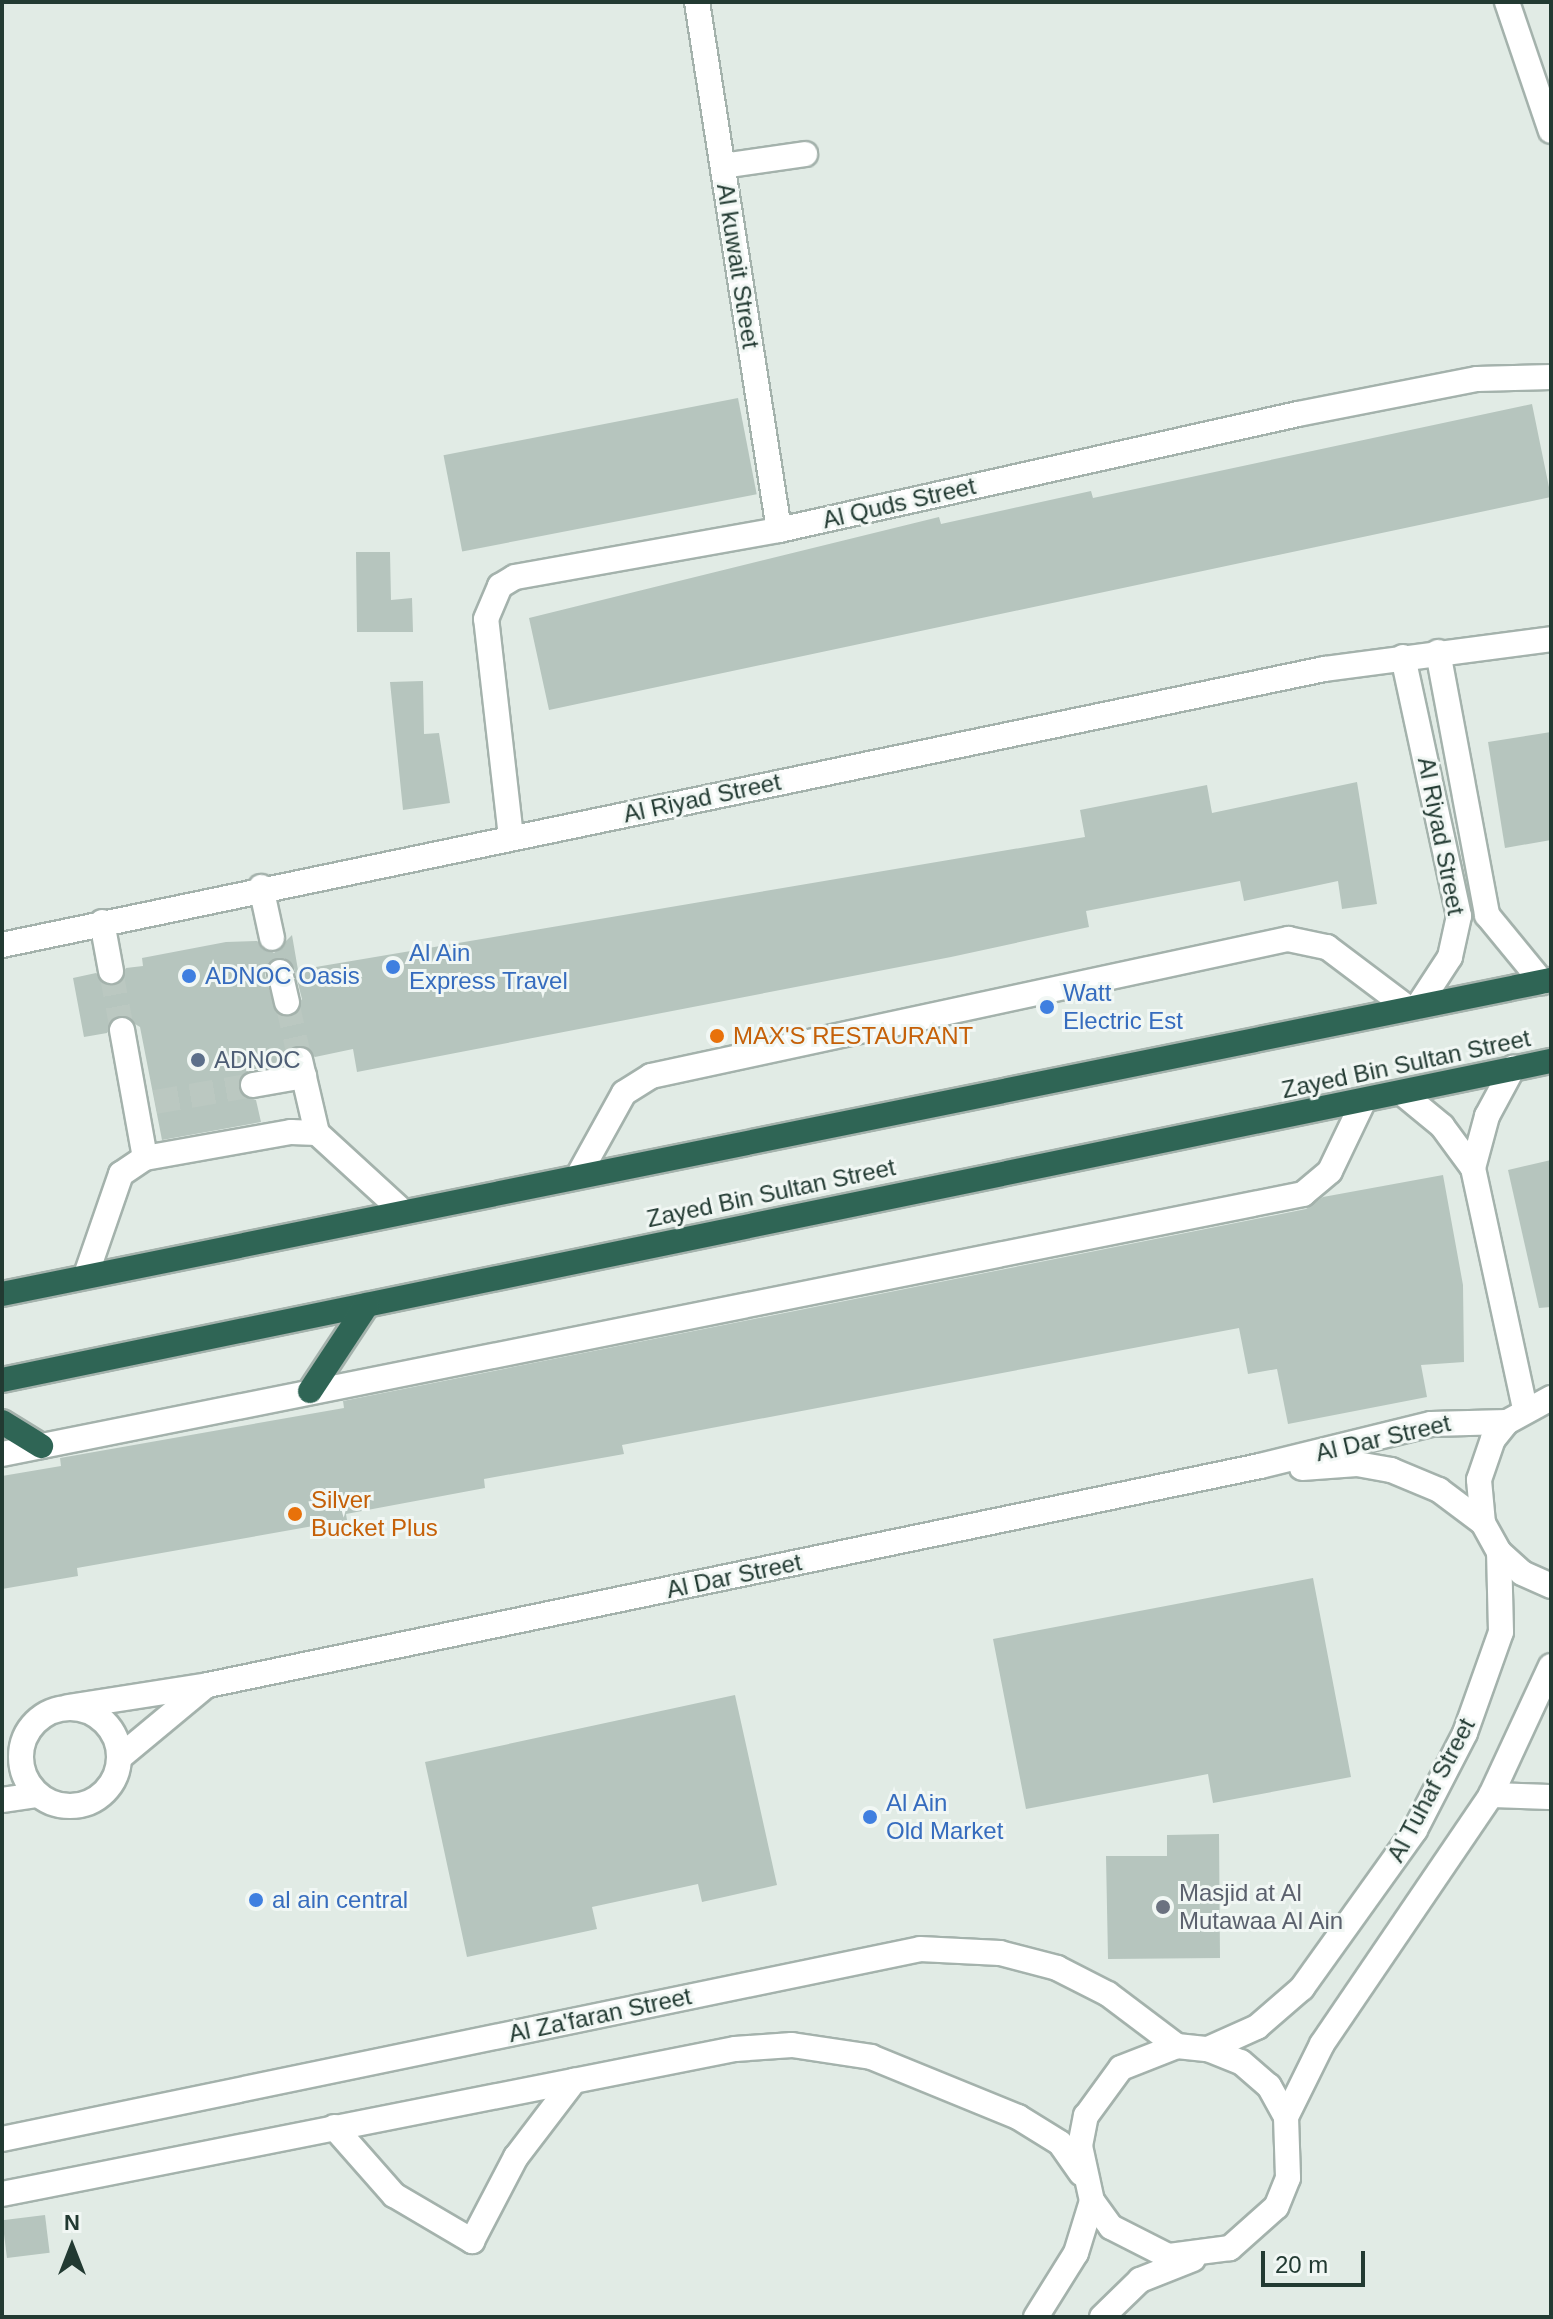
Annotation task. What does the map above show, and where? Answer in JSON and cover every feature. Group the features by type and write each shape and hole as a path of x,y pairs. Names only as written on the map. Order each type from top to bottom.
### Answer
{"highway":[{"path":"9,1287 86,1275 1546,981"},
{"name":"Zayed Bin Sultan Street","path":"2,1380 1551,1061"},
{"path":"310,1391 367,1305"},
{"path":"2,1422 41,1446"}],"street":[{"name":"Al kuwait Street","path":"697,2 779,530"},
{"path":"1507,2 1551,131"},
{"path":"723,166 805,154"},
{"name":"Al Quds Street","path":"511,837 486,619 500,586 537,570 779,530 1298,414 1477,379 1551,377"},
{"name":"Al Riyad Street","path":"2,945 261,887 1403,657 1551,639"},
{"name":"Al Riyad Street","path":"1438,652 1487,915 1546,981"},
{"name":"Al Riyad Street","path":"1403,657 1459,916 1450,957 1413,1007"},
{"path":"261,887 272,938"},
{"path":"102,922 111,971"},
{"path":"578,1176 624,1093 651,1076 1288,939 1327,947 1413,1007"},
{"path":"280,972 287,1002"},
{"path":"122,1030 145,1104 145,1158"},
{"path":"253,1085 302,1068 317,1133 401,1210"},
{"path":"1513,1068 1487,1116 1473,1168 1516,1415"},
{"path":"1402,1093 1442,1126 1473,1168"},
{"path":"2,1454 1303,1194 1323,1181 1363,1102"},
{"path":"86,1275 121,1174 145,1158 291,1132 317,1133"},
{"path":"1551,1398 1516,1415 1493,1439 1479,1480 1483,1523 1499,1552 1522,1573 1551,1586"},
{"name":"Al Dar Street","path":"68,1707 208,1685 1260,1466 1431,1424 1516,1415"},
{"name":"Al Dar Street","path":"1260,1466 1391,1470 1439,1490 1483,1523"},
{"name":"Al Tuhaf Street","path":"1208,2049 1257,2027 1302,1988 1415,1830 1492,1666 1501,1632 1499,1552"},
{"name":"Al Tuhaf Street","path":"1286,2117 1322,2044 1491,1795 1551,1666"},
{"name":"Al Dar Street","path":"120,1757 208,1685"},
{"path":"68,1707 84,1709 110,1727 120,1757 108,1789 83,1805 67,1807 38,1795 11,1758 30,1727 68,1707"},
{"path":"2,1800 38,1795"},
{"path":"1491,1795 1551,1797"},
{"name":"Al Za'faran Street","path":"2,2139 920,1949 1000,1953 1057,1968 1108,1994 1177,2046"},
{"path":"1083,2176 1086,2116 1100,2090 1121,2068 1177,2046 1208,2049 1260,2078 1286,2117 1292,2148 1276,2207 1230,2248 1200,2256 1140,2280 1102,2317"},
{"path":"2,2194 735,2049 829,2048 901,2067 1018,2117 1060,2143 1083,2176 1092,2201 1111,2227 1138,2245 1168,2256 1200,2256"},
{"path":"334,2127 394,2195 472,2241 516,2157 574,2081"},
{"path":"1036,2317 1076,2253 1092,2201"}],"building":[{"path":"738,398 757,494 462,551 444,455"},
{"path":"1532,404 1551,497 549,710 529,618 939,517 941,524 1091,491 1093,498"},
{"path":"356,552 390,552 391,600 412,598 413,632 357,632"},
{"path":"423,681 424,734 439,733 450,803 403,810 390,682"},
{"path":"1551,732 1551,840 1505,848 1488,742"},
{"path":"1357,782 1377,904 1342,909 1338,881 1244,901 1240,881 1086,911 1089,927 951,957 357,1072 353,1049 315,1057 297,1045 285,1063 250,1070 239,1079 242,1095 256,1100 261,1122 162,1140 140,1027 120,1015 107,1033 84,1037 73,978 96,973 114,986 126,968 143,966 142,958 226,942 257,941 274,953 292,935 298,970 1085,837 1080,810 1207,785 1212,813","holes":["284,958 294,968 302,999 290,1017 276,1012 265,975 269,962"]},
{"path":"1551,1160 1551,1307 1539,1308 1508,1170"},
{"path":"1443,1175 1463,1285 1464,1362 1421,1365 1427,1397 1288,1424 1277,1369 1248,1374 1239,1328 622,1445 624,1454 484,1479 485,1488 346,1514 347,1520 77,1568 78,1576 2,1589 2,1476 61,1466 60,1458 344,1408 343,1401 1306,1209 1323,1197"},
{"path":"1313,1578 1351,1777 1213,1803 1208,1774 1026,1809 993,1639"},
{"path":"735,1695 777,1885 702,1902 698,1884 592,1907 597,1929 467,1957 425,1762"},
{"name":"Masjid at Al Mutawaa Al Ain","path":"1219,1834 1220,1958 1108,1959 1106,1856 1167,1856 1167,1835"},
{"path":"45,2215 50,2253 7,2258 2,2220"}],"tunnel":[{"path":"111,971 122,1030"},
{"path":"287,1002 300,1060"},
{"path":"155,1102 253,1085"}],"place":[{"name":"Al Ain Express Travel","path":"393,967"},
{"name":"ADNOC Oasis","path":"189,976"},
{"name":"Watt Electric Est","path":"1047,1007"},
{"name":"MAX'S RESTAURANT","path":"717,1036"},
{"name":"ADNOC","path":"198,1060"},
{"name":"Silver Bucket Plus","path":"295,1514"},
{"name":"Al Ain Old Market","path":"870,1817"},
{"name":"al ain central","path":"256,1900"},
{"name":"Masjid at Al Mutawaa Al Ain","path":"1163,1907"}]}
